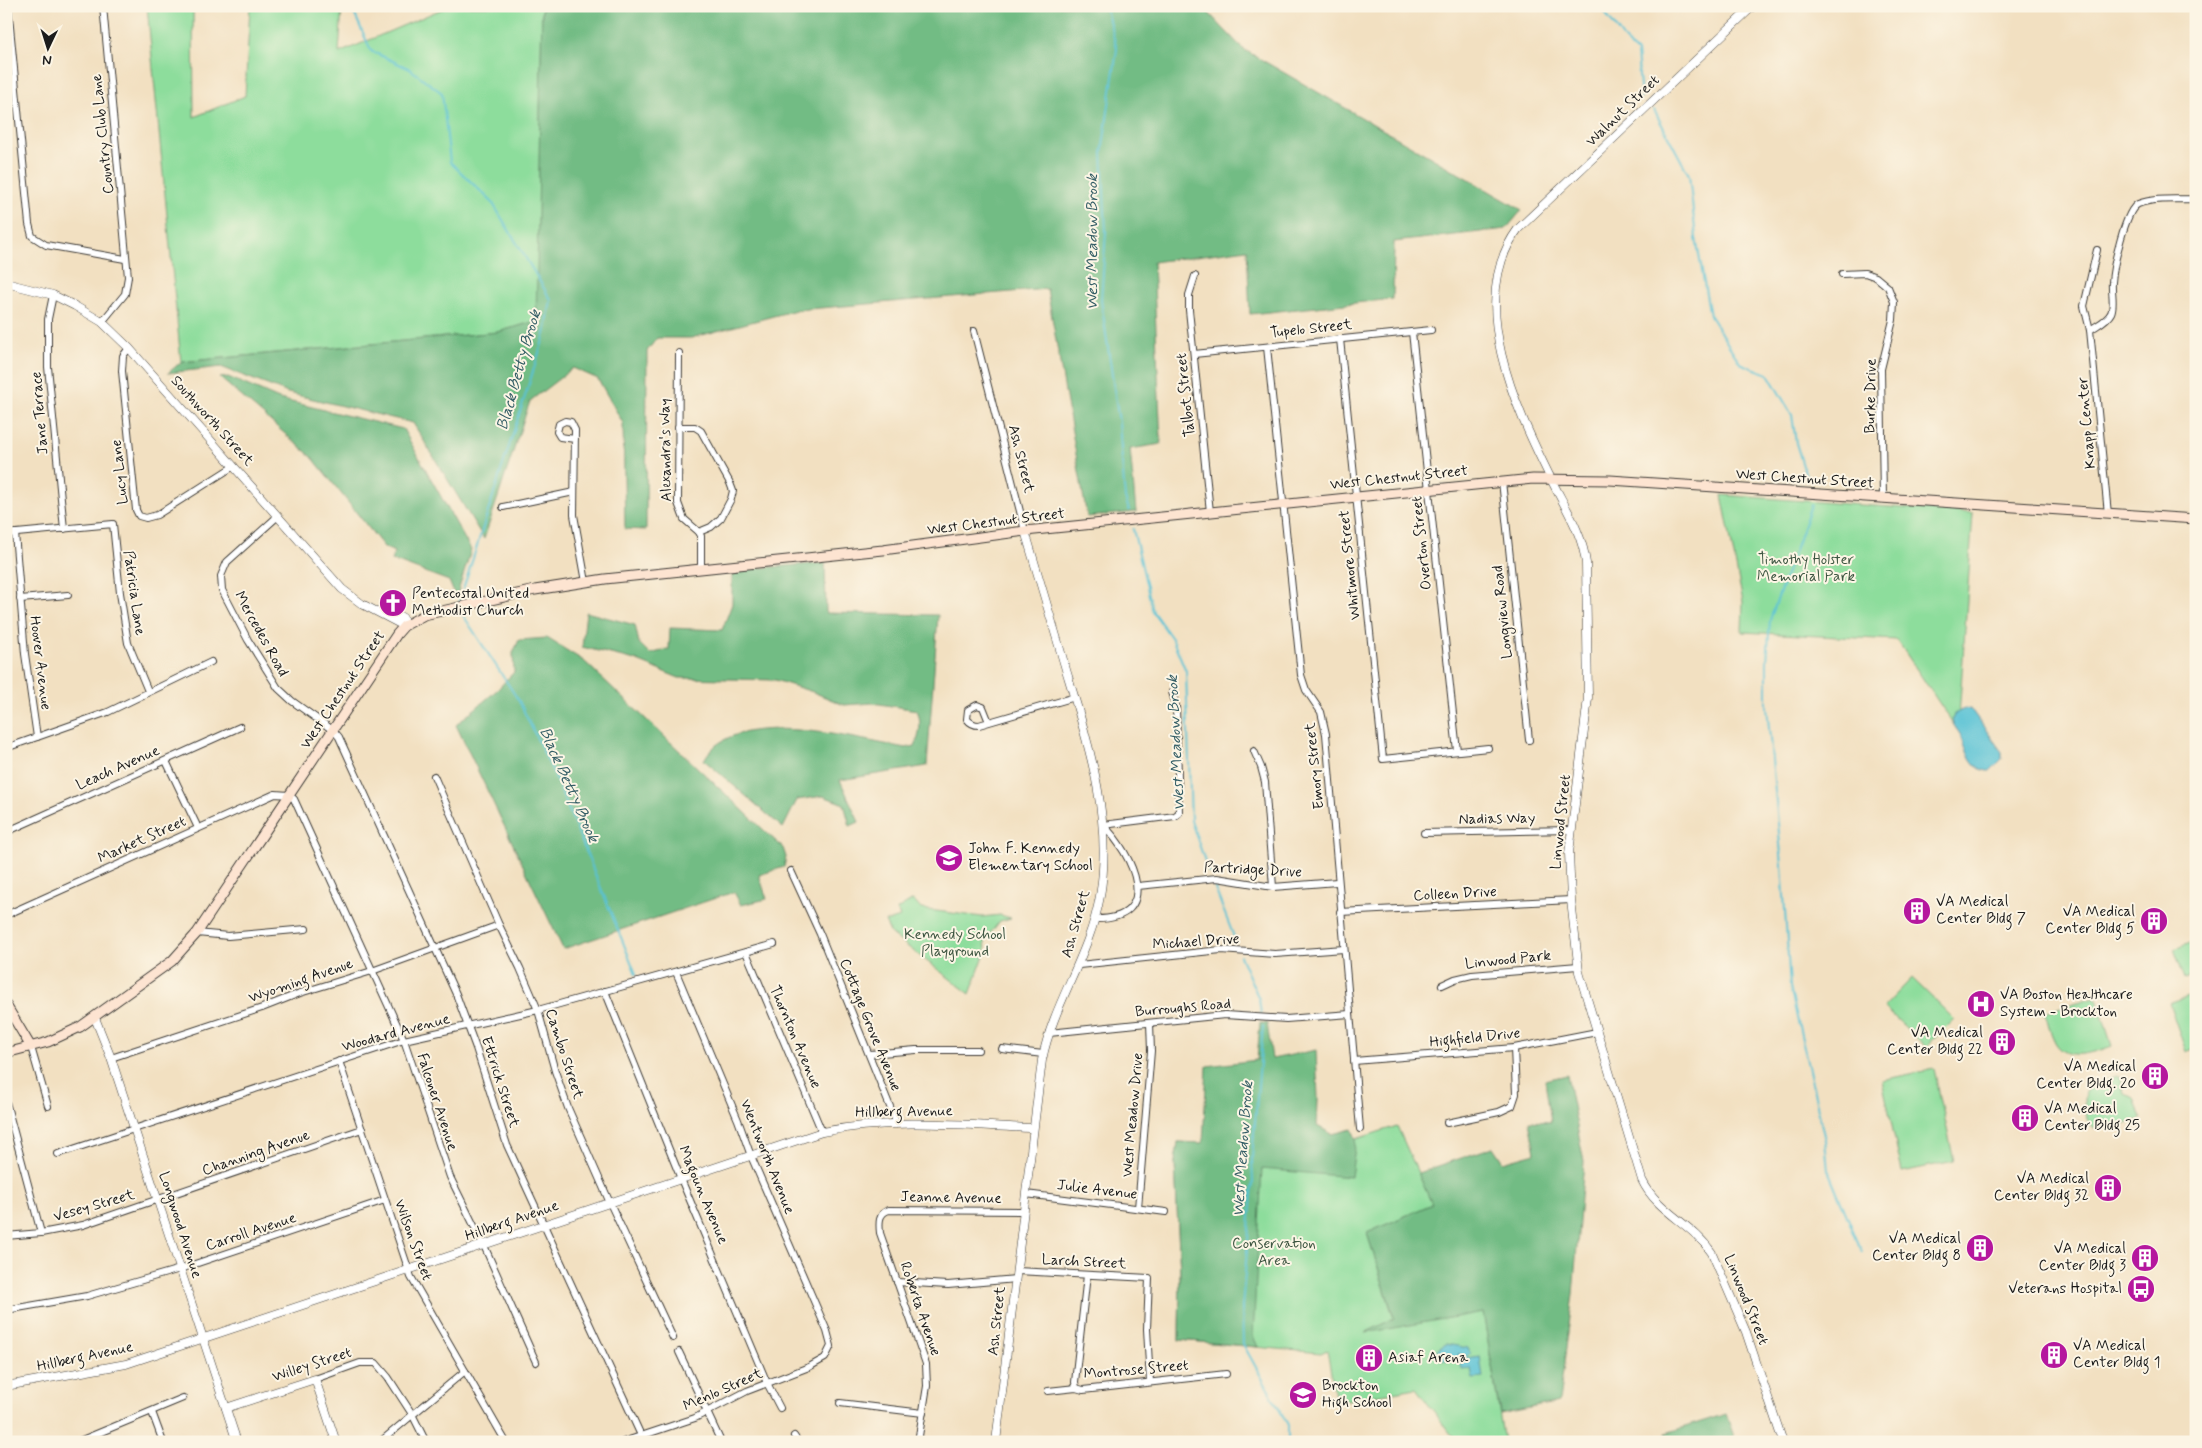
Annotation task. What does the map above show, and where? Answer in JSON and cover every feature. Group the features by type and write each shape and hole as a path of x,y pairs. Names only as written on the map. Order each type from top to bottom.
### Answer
{"main road":[{"name":"West Chestnut Street","path":"6,1053 64,1036 95,1018 172,960 197,933 404,626 424,615 586,582 1283,504 1502,481 1550,478 1602,479 2196,519"},
{"path":"6,1005 30,1047"}],"street":[{"path":"8,6 29,224 32,236 46,245 125,259"},
{"name":"Country Club Lane","path":"102,322 127,290 128,277 103,6"},
{"name":"Walnut Street","path":"1513,236 1525,222 1584,169 1753,6"},
{"path":"6,80 14,79"},
{"path":"2090,330 2107,318 2112,311 2113,271 2126,223 2132,209 2138,204 2148,202 2196,199"},
{"name":"Linwood Street","path":"1513,236 1500,267 1496,284 1494,300 1497,327 1516,404 1550,478 1581,536 1586,564 1588,698 1569,860 1578,966 1642,1180 1658,1202 1704,1242 1712,1253 1746,1332 1783,1442"},
{"name":"Knapp Center","path":"2097,250 2084,306 2090,330 2108,514"},
{"name":"Burke Drive","path":"1842,274 1865,273 1876,277 1888,287 1894,302 1893,320 1881,369 1883,498"},
{"name":"Talbot Street","path":"1195,276 1189,302 1210,512"},
{"name":"Southworth Street","path":"6,283 53,294 102,322 129,348 342,589 354,599 404,626"},
{"name":"Jane Terrace","path":"53,294 48,319 48,367 64,529"},
{"name":"Tupelo Street","path":"1194,354 1431,330"},
{"name":"Ash Street","path":"974,331 1025,532 1091,757 1103,826 1103,876 1094,919 1079,965 1049,1033 1043,1054 996,1442"},
{"name":"Overton Street","path":"1412,332 1456,751"},
{"name":"Whitmore Street","path":"1340,339 1383,759 1456,751"},
{"name":"Emory Street","path":"1267,347 1302,680 1309,696 1321,712 1325,726 1337,882 1360,1129"},
{"name":"Lucy Lane","path":"129,348 123,356 122,371 136,510 139,516 146,518 157,515 234,466"},
{"name":"Alexandra's Way","path":"679,352 678,503 684,519 699,532"},
{"path":"678,427 695,427 701,431 732,487 731,499 721,518 711,527 699,532 701,569"},
{"path":"575,439 574,516 586,582"},
{"name":"Longview Road","path":"1502,481 1529,740"},
{"path":"503,507 574,492"},
{"name":"Mercedes Road","path":"278,516 227,562 221,576 222,590 248,640 278,688 292,701 334,731"},
{"name":"Patricia Lane","path":"64,529 113,524 120,593 128,643 148,691"},
{"path":"6,534 64,529"},
{"name":"Hoover Avenue","path":"15,533 20,599 37,737"},
{"path":"20,599 68,595"},
{"path":"6,748 108,712 211,662"},
{"path":"1103,826 1175,816 1180,813 1176,706 1172,692"},
{"path":"989,722 1074,697"},
{"name":"Leach Avenue","path":"6,832 240,727"},
{"name":"Ettrick Street","path":"334,731 339,737 450,979 469,1026 508,1145 643,1439"},
{"path":"1456,751 1488,748"},
{"path":"1254,751 1261,767 1264,782 1273,887"},
{"path":"166,761 198,828"},
{"name":"Cambo Street","path":"434,776 538,1010 555,1071 568,1108 673,1338"},
{"name":"Market Street","path":"6,915 275,794 289,795"},
{"name":"Falconer Avenue","path":"289,795 298,803 404,1040 446,1168 484,1246 536,1362"},
{"path":"1094,919 1113,917 1128,909 1136,900 1138,886 1120,845 1103,826"},
{"name":"Nadias Way","path":"1424,833 1572,830"},
{"name":"Cottage Grove Avenue","path":"791,871 820,934 897,1124"},
{"name":"Partridge Drive","path":"1138,886 1217,878 1273,887 1337,882"},
{"name":"Colleen Drive","path":"1340,912 1571,900"},
{"name":"Wyoming Avenue","path":"111,1058 262,1008 300,993 372,971 499,925"},
{"path":"197,933 228,936 306,928"},
{"name":"Woodard Avenue","path":"58,1154 404,1040 538,1010 774,944"},
{"name":"Michael Drive","path":"1079,965 1221,950 1276,954 1344,949"},
{"name":"Thornton Avenue","path":"746,952 822,1132"},
{"name":"Linwood Park","path":"1442,985 1456,978 1472,975 1578,966"},
{"name":"Wentworth Avenue","path":"676,972 738,1120 751,1156 827,1331 831,1344 829,1352"},
{"name":"Magoun Avenue","path":"605,991 681,1179 767,1383 780,1408"},
{"name":"Burroughs Road","path":"1049,1033 1225,1015 1286,1019 1350,1014"},
{"name":"Longwood Avenue","path":"95,1018 111,1058 237,1442"},
{"name":"West Meadow Drive","path":"1138,1208 1151,1051 1150,1023"},
{"name":"Highfield Drive","path":"1354,1061 1514,1048 1597,1032"},
{"path":"30,1047 48,1106"},
{"path":"1447,1123 1506,1110 1512,1106 1516,1094 1514,1048"},
{"path":"1002,1049 1043,1054"},
{"path":"870,1054 916,1050 978,1050"},
{"name":"Wilson Street","path":"339,1061 408,1270 427,1308 506,1442"},
{"path":"6,1102 41,1233"},
{"name":"Hillberg Avenue","path":"6,1386 126,1364 822,1132 854,1127 897,1124 1033,1128"},
{"name":"Channing Avenue","path":"158,1200 362,1130"},
{"name":"Julie Avenue","path":"1026,1194 1166,1212"},
{"name":"Vesey Street","path":"6,1236 41,1233 83,1225 158,1200"},
{"name":"Carroll Avenue","path":"6,1310 87,1296 180,1269 385,1200"},
{"name":"Jeanne Avenue","path":"881,1216 889,1210 1024,1211"},
{"name":"Roberta Avenue","path":"881,1216 880,1233 926,1364 927,1386 918,1442"},
{"name":"Larch Street","path":"897,1282 948,1285 1016,1274 1087,1274 1149,1278 1147,1328 1150,1382"},
{"path":"1076,1388 1075,1382 1087,1274"},
{"path":"679,1352 721,1442"},
{"name":"Menlo Street","path":"623,1442 643,1439 707,1412 737,1396 809,1367 824,1358 829,1352"},
{"name":"Willey Street","path":"226,1408 360,1363 376,1364 384,1372 412,1414"},
{"path":"380,1442 465,1371"},
{"name":"Montrose Street","path":"1048,1391 1076,1388 1083,1390 1226,1374"},
{"path":"316,1379 336,1442"},
{"path":"77,1442 183,1398"},
{"path":"840,1402 923,1413"},
{"path":"152,1412 163,1442"},
{"path":"412,1414 426,1442"}],"green space":[{"path":"147,6 193,6 194,117 245,96 250,6 342,6 339,53 449,6 542,6 537,321 498,332 181,362"},
{"path":"542,6 1202,6 1243,49 1522,210 1506,229 1394,242 1393,299 1250,314 1247,249 1153,262 1161,444 1130,449 1136,512 1087,517 1047,289 796,310 691,338 657,338 647,351 646,530 625,529 623,423 598,379 573,368 530,401 484,539 413,423 288,393 221,367 168,373 181,362 498,332 536,321"},
{"path":"228,377 279,399 403,429 471,550 456,598 449,581 392,560 394,552 384,547 312,457 220,378"},
{"name":"Timothy Holster Memorial Park","path":"1722,495 1973,513 1958,731 1897,640 1742,632 1743,602"},
{"path":"825,563 826,613 938,615 927,766 840,780 859,822 850,826 844,804 823,796 797,800 783,828 704,760 719,743 741,733 768,729 828,734 906,748 915,746 918,737 920,724 917,710 873,703 844,705 813,692 775,680 679,678 635,660 582,647 586,612 635,625 639,643 650,654 669,649 670,628 722,630 732,604 732,570"},
{"path":"547,638 584,661 783,848 786,857 784,867 759,875 767,899 741,905 734,892 563,949 456,725 497,690 514,672 513,653 519,640"},
{"name":"Kennedy School Playground","path":"913,900 921,909 982,917 1000,915 1011,918 1000,921 985,940 986,950 970,994 891,934 885,922 900,917 897,910"},
{"path":"2196,941 2196,975 2185,979 2174,949"},
{"path":"1912,978 1954,1019 1926,1047 1884,1007"},
{"path":"2194,994 2196,1048 2186,1052 2169,1003"},
{"path":"2094,997 2097,999 2112,1046 2090,1053 2074,1054 2066,1052 2055,1042 2045,1012"},
{"path":"1260,1023 1267,1023 1272,1059 1316,1050 1317,1126 1332,1134 1352,1129 1356,1139 1351,1177 1262,1169 1253,1336 1258,1347 1179,1340 1180,1273 1175,1162 1178,1142 1203,1143 1207,1066 1257,1060"},
{"path":"1934,1069 1954,1161 1902,1172 1882,1080"},
{"path":"1567,1075 1584,1162 1573,1294 1559,1402 1500,1414 1483,1312 1365,1333 1394,1318 1367,1233 1432,1204 1418,1173 1493,1147 1503,1162 1535,1153 1529,1121 1551,1122 1545,1080"},
{"path":"2116,1076 2120,1078 2124,1093 2134,1098 2141,1119 2121,1126 2111,1124 2095,1129 2089,1121 2086,1112 2085,1092 2094,1084"},
{"name":"Conservation Area","path":"1397,1126 1432,1204 1367,1233 1394,1319 1367,1332 1483,1311 1504,1442 1457,1442 1416,1388 1336,1402 1327,1350 1321,1353 1179,1340 1180,1273 1175,1162 1178,1142 1319,1151"},
{"path":"1726,1414 1736,1442 1669,1442 1666,1433"}],"water":[{"path":"1970,708 2002,752 2002,759 1990,771 1979,768 1974,764 1952,720 1954,714"},
{"path":"1446,1344 1468,1348 1470,1353 1465,1358 1480,1356 1483,1378 1473,1379 1471,1369 1462,1370 1459,1353 1459,1358 1447,1361 1440,1359 1437,1355 1438,1349"}],"waterway":[{"name":"Black Betty Brook","path":"351,6 371,51 410,69 442,93 450,162 492,202 551,300 545,334 459,602"},
{"name":"West Meadow Brook","path":"1105,6 1117,49 1102,153 1106,232 1101,300 1119,422 1125,498 1129,510"},
{"path":"1600,6 1626,42 1637,52 1641,98"},
{"path":"1654,110 1689,175 1696,238 1710,316 1740,363 1768,374 1792,415 1796,443 1806,476"},
{"path":"1811,505 1770,620 1767,661 1767,707 1782,865 1790,987 1825,1140 1828,1170 1862,1252"},
{"name":"West Meadow Brook","path":"1133,529 1153,612 1173,640 1186,671 1191,821 1209,873"},
{"name":"Black Betty Brook","path":"463,615 519,701 555,776 636,974"},
{"name":"West Meadow Brook","path":"1214,886 1236,942"},
{"name":"West Meadow Brook","path":"1240,956 1259,999 1261,1014"},
{"name":"West Meadow Brook","path":"1263,1026 1252,1158 1253,1183 1242,1307 1243,1344 1288,1425 1288,1442"}],"place":[{"name":"Pentecostal United Methodist Church","path":"393,603"},
{"name":"John F. Kennedy Elementary School","path":"949,858"},
{"name":"VA Medical Center Bldg 7","path":"1917,911"},
{"name":"VA Medical Center Bldg 5","path":"2154,921"},
{"name":"VA Boston Healthcare System - Brockton","path":"1981,1004"},
{"name":"VA Medical Center Bldg 22","path":"2002,1042"},
{"name":"VA Medical Center Bldg. 20","path":"2155,1076"},
{"name":"VA Medical Center Bldg 25","path":"2025,1118"},
{"name":"VA Medical Center Bldg 32","path":"2108,1188"},
{"name":"VA Medical Center Bldg 8","path":"1980,1248"},
{"name":"VA Medical Center Bldg 3","path":"2145,1258"},
{"name":"Veterans Hospital","path":"2141,1289"},
{"name":"VA Medical Center Bldg 1","path":"2054,1355"},
{"name":"Asiaf Arena","path":"1369,1358"},
{"name":"Brockton High School","path":"1303,1395"}]}
